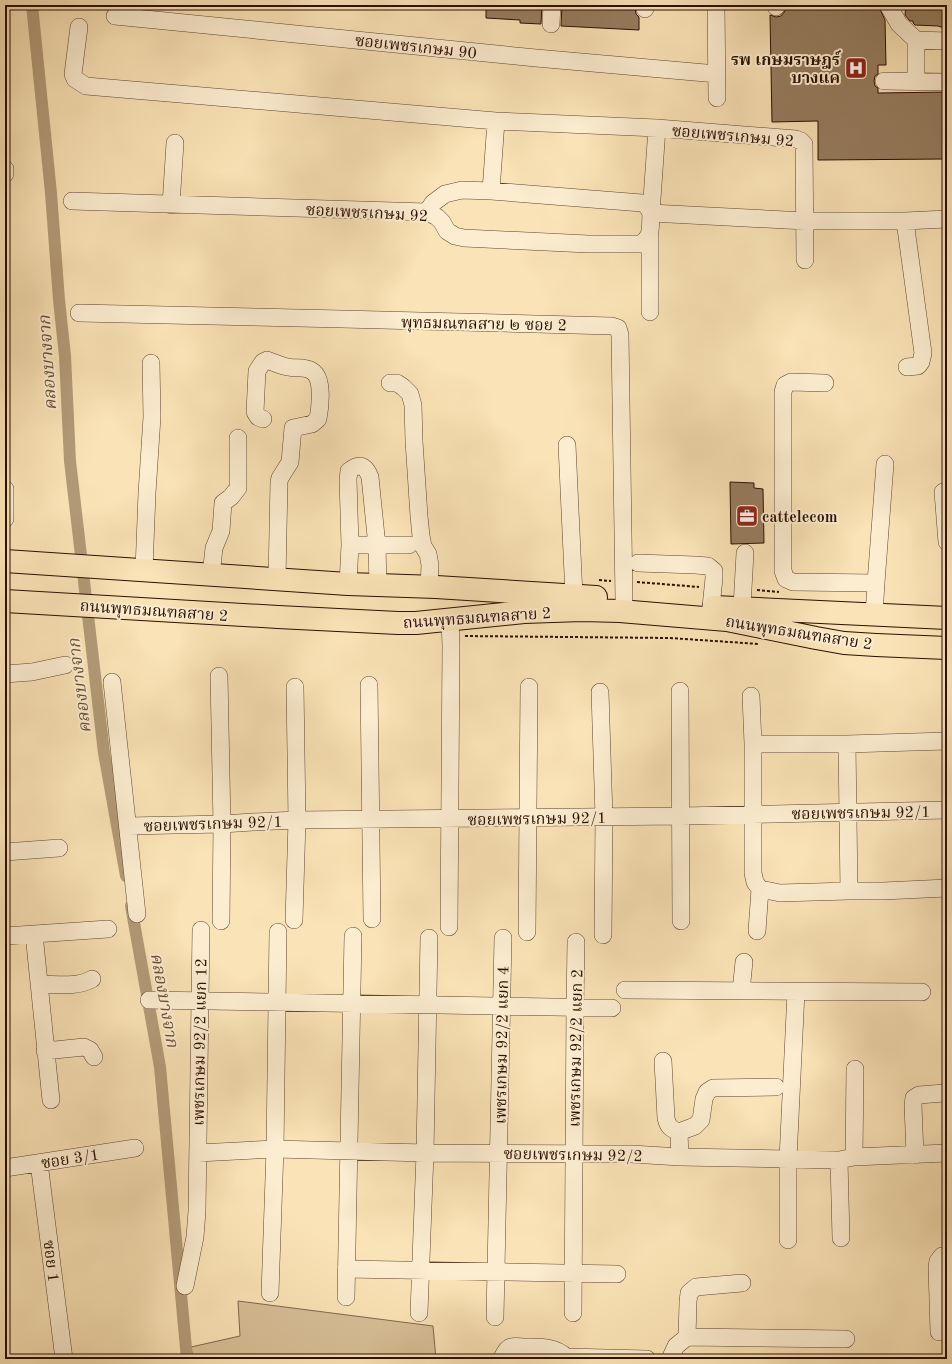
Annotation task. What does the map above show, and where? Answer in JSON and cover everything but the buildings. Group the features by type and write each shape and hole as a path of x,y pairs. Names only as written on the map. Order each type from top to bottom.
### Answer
{"main road":[{"name":"ถนนพุทธมณฑลสาย 2","path":"5,561 378,586 432,587 624,599 711,607 742,607 947,618"},
{"path":"432,587 445,626"},
{"name":"ถนนพุทธมณฑลสาย 2","path":"5,601 278,618 445,626 546,611 620,611 727,620 844,643 947,648"}],"street":[{"path":"551,24 552,5"},
{"path":"716,5 716,98"},
{"path":"888,5 899,24 916,40 947,42"},
{"name":"ซอยเพชรเกษม 90","path":"115,16 717,74"},
{"name":"ซอยเพชรเกษม 92","path":"79,27 73,74 75,80 86,86 496,121 657,128 796,139 804,144 805,221"},
{"path":"916,40 899,87 902,89 947,89"},
{"path":"900,81 947,82"},
{"path":"491,191 496,121"},
{"name":"ซอยเพชรเกษม 92","path":"72,201 427,212 437,217 447,231 455,236 464,238 640,244 646,241 650,236 657,128"},
{"path":"171,205 176,144"},
{"path":"5,168 5,174"},
{"path":"427,212 433,203 445,194 462,190 642,203 647,206 651,213 805,221 905,221 947,219"},
{"path":"805,221 805,260"},
{"path":"905,221 923,353 921,362 918,366 907,367"},
{"path":"650,236 650,312"},
{"name":"พุทธมณฑลสาย ๒ ซอย 2","path":"80,313 300,317 459,323 612,326 618,328 620,335 624,599"},
{"path":"263,419 258,417 255,412 257,371 263,362 267,360 288,367 302,368 314,372 318,378 321,395 318,419 312,424 293,428 290,462 279,482 277,579"},
{"path":"140,570 152,416 151,363"},
{"path":"825,383 791,382 785,385 783,392 783,571 786,579 793,582 876,583"},
{"path":"390,383 397,383 403,387 410,394 413,405 419,523 423,546 428,554 432,587"},
{"path":"211,575 214,548 221,531 223,503 231,497 238,488 238,438"},
{"path":"567,445 574,596"},
{"path":"874,615 885,464"},
{"path":"348,584 350,545 348,479 349,471 354,466 362,466 367,469 370,476 377,546 378,586"},
{"path":"5,489 5,519"},
{"path":"943,492 947,542"},
{"path":"350,545 409,546"},
{"path":"742,607 745,553"},
{"path":"638,563 695,564 708,566 714,571 711,607"},
{"path":"445,626 451,818 449,926"},
{"path":"5,674 32,672 65,665"},
{"path":"219,676 222,824 221,922"},
{"path":"112,682 137,914"},
{"path":"369,685 372,918"},
{"path":"294,920 297,820 295,687"},
{"path":"527,932 529,687"},
{"path":"680,691 682,921"},
{"path":"600,692 604,817 603,935"},
{"path":"751,696 753,744 753,873 755,882 760,889 757,931"},
{"path":"753,744 848,744 947,741"},
{"path":"848,744 849,891"},
{"name":"ซอยเพชรเกษม 92/1","path":"128,826 222,824 297,820 753,815 947,810"},
{"path":"5,852 59,848"},
{"path":"760,889 780,893 947,888"},
{"path":"5,936 108,930"},
{"name":"เพชรเกษม 92/2 แยก 12","path":"185,1286 195,1237 198,1153 201,930"},
{"path":"270,1293 275,1148 278,932"},
{"path":"34,934 51,1100"},
{"path":"346,1297 353,936"},
{"path":"419,1313 425,1152 429,938"},
{"name":"เพชรเกษม 92/2 แยก 4","path":"496,1316 503,938"},
{"name":"เพชรเกษม 92/2 แยก 2","path":"573,1313 576,942"},
{"path":"742,991 744,962"},
{"path":"39,984 75,985 85,983 92,979"},
{"path":"625,990 922,992"},
{"path":"788,1240 788,1159 796,992"},
{"path":"149,1000 575,1006 612,1008"},
{"path":"45,1051 84,1047 90,1050 94,1057"},
{"path":"663,1061 666,1118 668,1125 672,1130 679,1132 694,1126 701,1120 704,1099 707,1092 713,1088 776,1087"},
{"path":"841,1238 846,1159 855,1069"},
{"path":"915,1155 914,1098 919,1095 944,1093"},
{"path":"679,1132 680,1157"},
{"name":"ซอย 3/1","path":"5,1168 135,1148"},
{"name":"ซอยเพชรเกษม 92/2","path":"198,1153 275,1148 425,1152 632,1154 680,1157 788,1159 846,1159 947,1153"},
{"name":"ซอย 1","path":"39,1163 64,1359"},
{"path":"939,1332 937,1267 938,1261 942,1256 947,1256"},
{"path":"346,1269 574,1272 617,1274"},
{"path":"687,1337 689,1293 696,1287 742,1283"},
{"path":"670,1359 676,1346 687,1337 846,1339"},
{"path":"502,1359 507,1350 512,1347 541,1347 555,1349 561,1352 566,1358 647,1359"}],"path":[{"path":"445,626 670,638 764,645"}],"shaded area":[{"path":"238,1301 433,1326 436,1359 193,1359 191,1347 240,1336"}],"waterway":[{"name":"คลองบางจาก","path":"32,5 51,193 65,356 70,461 104,753 126,876"},
{"name":"คลองบางจาก","path":"131,906 160,1067 187,1359"}],"place":[{"name":"รพ เกษมราษฎร์ บางแค","path":"856,68"},
{"name":"cattelecom","path":"747,516"}]}
